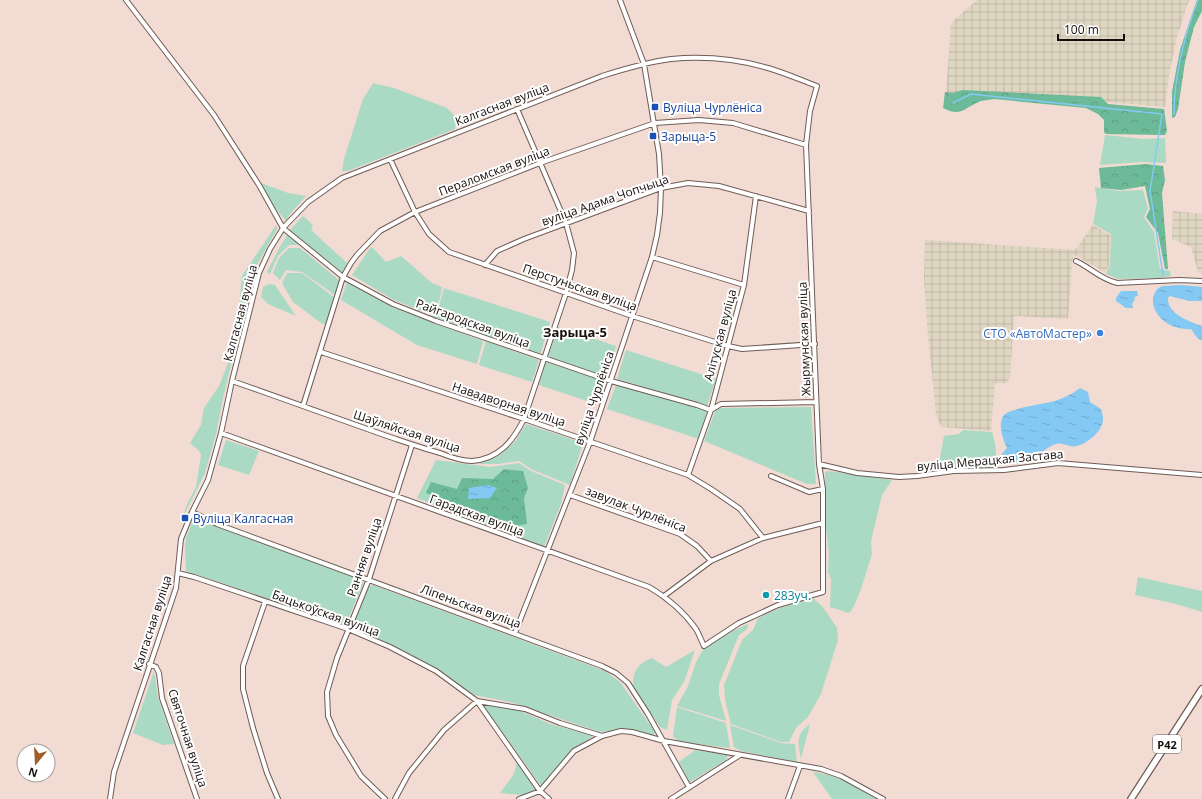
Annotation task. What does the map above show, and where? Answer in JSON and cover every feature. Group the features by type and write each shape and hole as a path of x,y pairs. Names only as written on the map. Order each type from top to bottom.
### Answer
{"main road":[{"name":"Р42","path":"1131,799 1202,689"}],"street":[{"path":"126,0 214,115 259,185 283,228"},
{"name":"вуліца Чурлёніса","path":"515,633 590,442 652,257 657,235 661,188 654,123 644,64 620,0"},
{"name":"Калгасная вуліца","path":"110,799 114,772 149,664 176,588 181,539 192,512 208,480 221,433 232,381 259,273 270,248 283,228 308,202 342,178 602,76 644,64 671,59 712,58 740,61 768,68 817,86"},
{"name":"Жырмунская вуліца","path":"704,646 739,623 778,605 823,592 823,489 819,464 806,146 810,112 817,86"},
{"name":"Шаўляйская вуліца","path":"232,381 412,445 462,460 484,459 498,452 507,445 514,438 524,419 566,293 572,270 574,253 566,223 517,109"},
{"name":"Пераломская вуліца","path":"303,406 343,277 351,263 380,231 415,212 540,163 654,123 699,120 733,123 806,146"},
{"name":"Перстуньская вуліца","path":"390,159 415,212 430,234 449,252 632,316 728,346 742,349 815,344"},
{"name":"вуліца Адама Чопчыца","path":"485,265 496,251 524,239 661,188 688,184 719,186 809,211"},
{"name":"Алітуская вуліца","path":"688,475 711,410 744,285 756,196"},
{"name":"Райгародская вуліца","path":"283,228 343,277 393,304 543,359 611,381 711,410"},
{"path":"652,257 744,285"},
{"path":"1076,261 1084,264 1108,280 1117,282 1179,280 1202,281"},
{"name":"Навадворная вуліца","path":"321,352 688,475 740,509 763,538"},
{"path":"711,410 721,404 816,402"},
{"name":"Гарадская вуліца","path":"221,433 639,583 664,596 696,629 704,646"},
{"name":"Ранняя вуліца","path":"386,799 361,776 336,735 328,716 327,692 337,658 369,579 412,445"},
{"name":"вуліца Мерацкая Застава","path":"819,464 857,473 899,477 954,471 1004,470 1058,463 1202,475"},
{"path":"771,476 809,492 823,489"},
{"name":"завулак Чурлёніса","path":"570,495 680,534 697,546 711,561"},
{"name":"Ліпеньская вуліца","path":"192,512 217,524 515,633 602,666 616,673 628,683 648,714 689,787"},
{"path":"664,596 711,561 763,538 823,523"},
{"name":"Бацькоўская вуліца","path":"178,573 194,577 348,629 390,647 436,671 477,701 540,791 549,799"},
{"path":"265,602 243,666 243,689 267,773 278,799"},
{"name":"Святочная вуліца","path":"149,664 156,667 159,673 162,698 197,799"},
{"path":"395,799 409,773 444,730 477,701 525,709 560,723 602,736"},
{"path":"519,799 540,791 574,752 602,736 621,731 632,732 664,741 820,769 841,776 883,799"},
{"path":"672,799 740,754"},
{"path":"788,799 800,766"}],"shaded area":[{"path":"977,0 1189,0 1177,37 1169,75 1165,107 1107,102 1100,100 946,94 951,23"},
{"path":"1173,211 1202,214 1202,274 1198,272 1191,247 1172,239"},
{"path":"1093,225 1110,235 1109,266 1105,272 1075,255 1072,261 1068,319 1014,316 1010,378 1006,383 995,383 991,431 941,427 936,415 927,324 924,279 925,240 1075,250"}],"green space":[{"path":"1197,0 1202,0 1202,11 1194,27 1185,62 1178,109 1175,117 1172,118 1172,92 1180,50"},
{"path":"373,83 394,88 447,108 456,117 455,129 348,171 342,171 344,159 363,99"},
{"path":"962,90 1101,97 1108,104 1164,109 1167,131 1165,135 1106,134 1104,132 1104,120 1098,114 1086,108 994,99 981,101 959,112 949,111 943,108 945,92 953,93"},
{"path":"1105,135 1144,139 1165,138 1166,163 1142,162 1100,165"},
{"path":"1146,164 1163,166 1165,180 1162,193 1168,269 1165,269 1158,233 1146,217 1150,209 1145,186 1121,190 1101,188 1099,168"},
{"path":"261,183 288,193 306,196 290,214 286,221 271,203"},
{"path":"1095,187 1118,191 1143,190 1148,209 1144,217 1154,232 1160,269 1170,271 1171,276 1159,278 1118,279 1106,274 1110,265 1111,234 1093,224 1097,202"},
{"path":"303,216 313,225 311,230 347,263 344,274 290,230"},
{"path":"276,225 277,229 258,263 251,280 216,434 205,473 181,521 188,502 196,487 201,455 199,451 190,443 201,425 204,408 219,386 229,361 239,308 242,276"},
{"path":"288,234 299,245 289,245 278,256 270,274 267,272"},
{"path":"372,247 386,262 401,256 432,283 442,287 441,295 435,309 429,314 394,300 352,275"},
{"path":"289,248 300,248 339,280 335,295 302,272 286,270 280,280 273,273 279,258"},
{"path":"287,273 302,273 335,298 326,325 321,323 293,302 282,283"},
{"path":"347,282 394,308 483,341 477,364 417,345 341,300"},
{"path":"269,284 275,285 296,316 268,304 261,297 263,287"},
{"path":"444,288 550,322 540,355 431,316 438,310"},
{"path":"558,327 616,346 607,377 548,357"},
{"path":"486,341 539,360 532,382 479,365"},
{"path":"626,350 716,379 707,406 617,379"},
{"path":"546,362 605,381 596,404 539,385"},
{"path":"616,385 694,406 707,411 699,439 607,409"},
{"path":"811,407 816,484 807,484 704,441 716,409"},
{"path":"526,424 583,443 570,485 531,469 519,461 498,464 479,464 502,454 516,440"},
{"path":"963,430 992,432 996,450 995,467 940,471 938,469 944,436 959,434"},
{"path":"226,440 259,451 249,475 218,465"},
{"path":"436,460 490,467 519,463 531,471 565,485 561,504 544,547 417,498"},
{"path":"504,469 523,471 528,488 524,498 527,524 515,526 500,522 426,493 431,482 457,489 462,478 493,479"},
{"path":"829,471 892,480 882,495 871,541 872,554 860,592 852,610 849,613 830,607 831,579 828,572 829,553 826,528 825,472"},
{"path":"194,517 362,580 363,584 347,622 339,623 186,571 186,538"},
{"path":"1138,577 1202,591 1202,612 1176,604 1135,595"},
{"path":"373,585 605,671 620,682 655,732 653,736 621,730 600,732 510,702 474,695 435,668 411,655 353,629 352,626 368,587"},
{"path":"813,598 823,607 837,628 838,640 821,694 808,717 796,728 789,742 781,742 731,724 725,700 724,685 742,640 753,630 758,618 780,608"},
{"path":"748,624 747,629 739,635 719,684 719,695 726,721 677,706 688,686 696,662 703,650 726,634"},
{"path":"695,650 684,682 672,700 667,730 660,727 634,688 633,678 637,669 647,660 652,658 666,667"},
{"path":"154,671 158,697 174,744 163,745 133,733"},
{"path":"483,705 521,711 550,724 591,735 592,737 570,752 542,787"},
{"path":"677,707 726,723 730,748 679,742 673,736"},
{"path":"810,724 801,759 799,744 800,736 805,728"},
{"path":"730,725 781,743 795,744 797,762 741,751 734,747"},
{"path":"695,750 728,755 726,760 690,782 679,762"},
{"path":"517,762 537,791 522,795 500,793 514,774"},
{"path":"813,772 838,778 877,799 832,799"}],"water":[{"path":"1182,285 1202,287 1202,301 1189,301 1170,296 1168,298 1169,304 1175,313 1202,326 1202,340 1198,339 1191,329 1180,328 1168,324 1160,317 1153,305 1154,294 1157,289 1162,286"},
{"path":"1121,291 1137,291 1138,296 1134,297 1135,299 1132,304 1133,308 1126,308 1116,301 1116,298"},
{"path":"1080,388 1088,392 1090,402 1101,409 1103,418 1102,423 1098,432 1094,436 1077,446 1055,444 1023,461 1013,461 1001,455 1007,448 1002,436 1001,427 1002,418 1004,415 1020,408 1058,400"},
{"path":"488,485 497,488 490,498 468,499 469,488"}],"waterway":[{"path":"1174,114 1174,99 1178,70 1188,28 1198,0"},
{"path":"953,103 971,94 1162,114 1150,191 1163,275"}],"place":[{"name":"Вуліца Чурлёніса","path":"655,107"},
{"name":"Зарыца-5","path":"653,136"},
{"name":"СТО «АвтоМастер»","path":"1100,333"},
{"name":"Вуліца Калгасная","path":"185,518"},
{"name":"283уч.","path":"766,595"}],"district":[{"name":"Зарыца-5","path":"575,332"}]}
